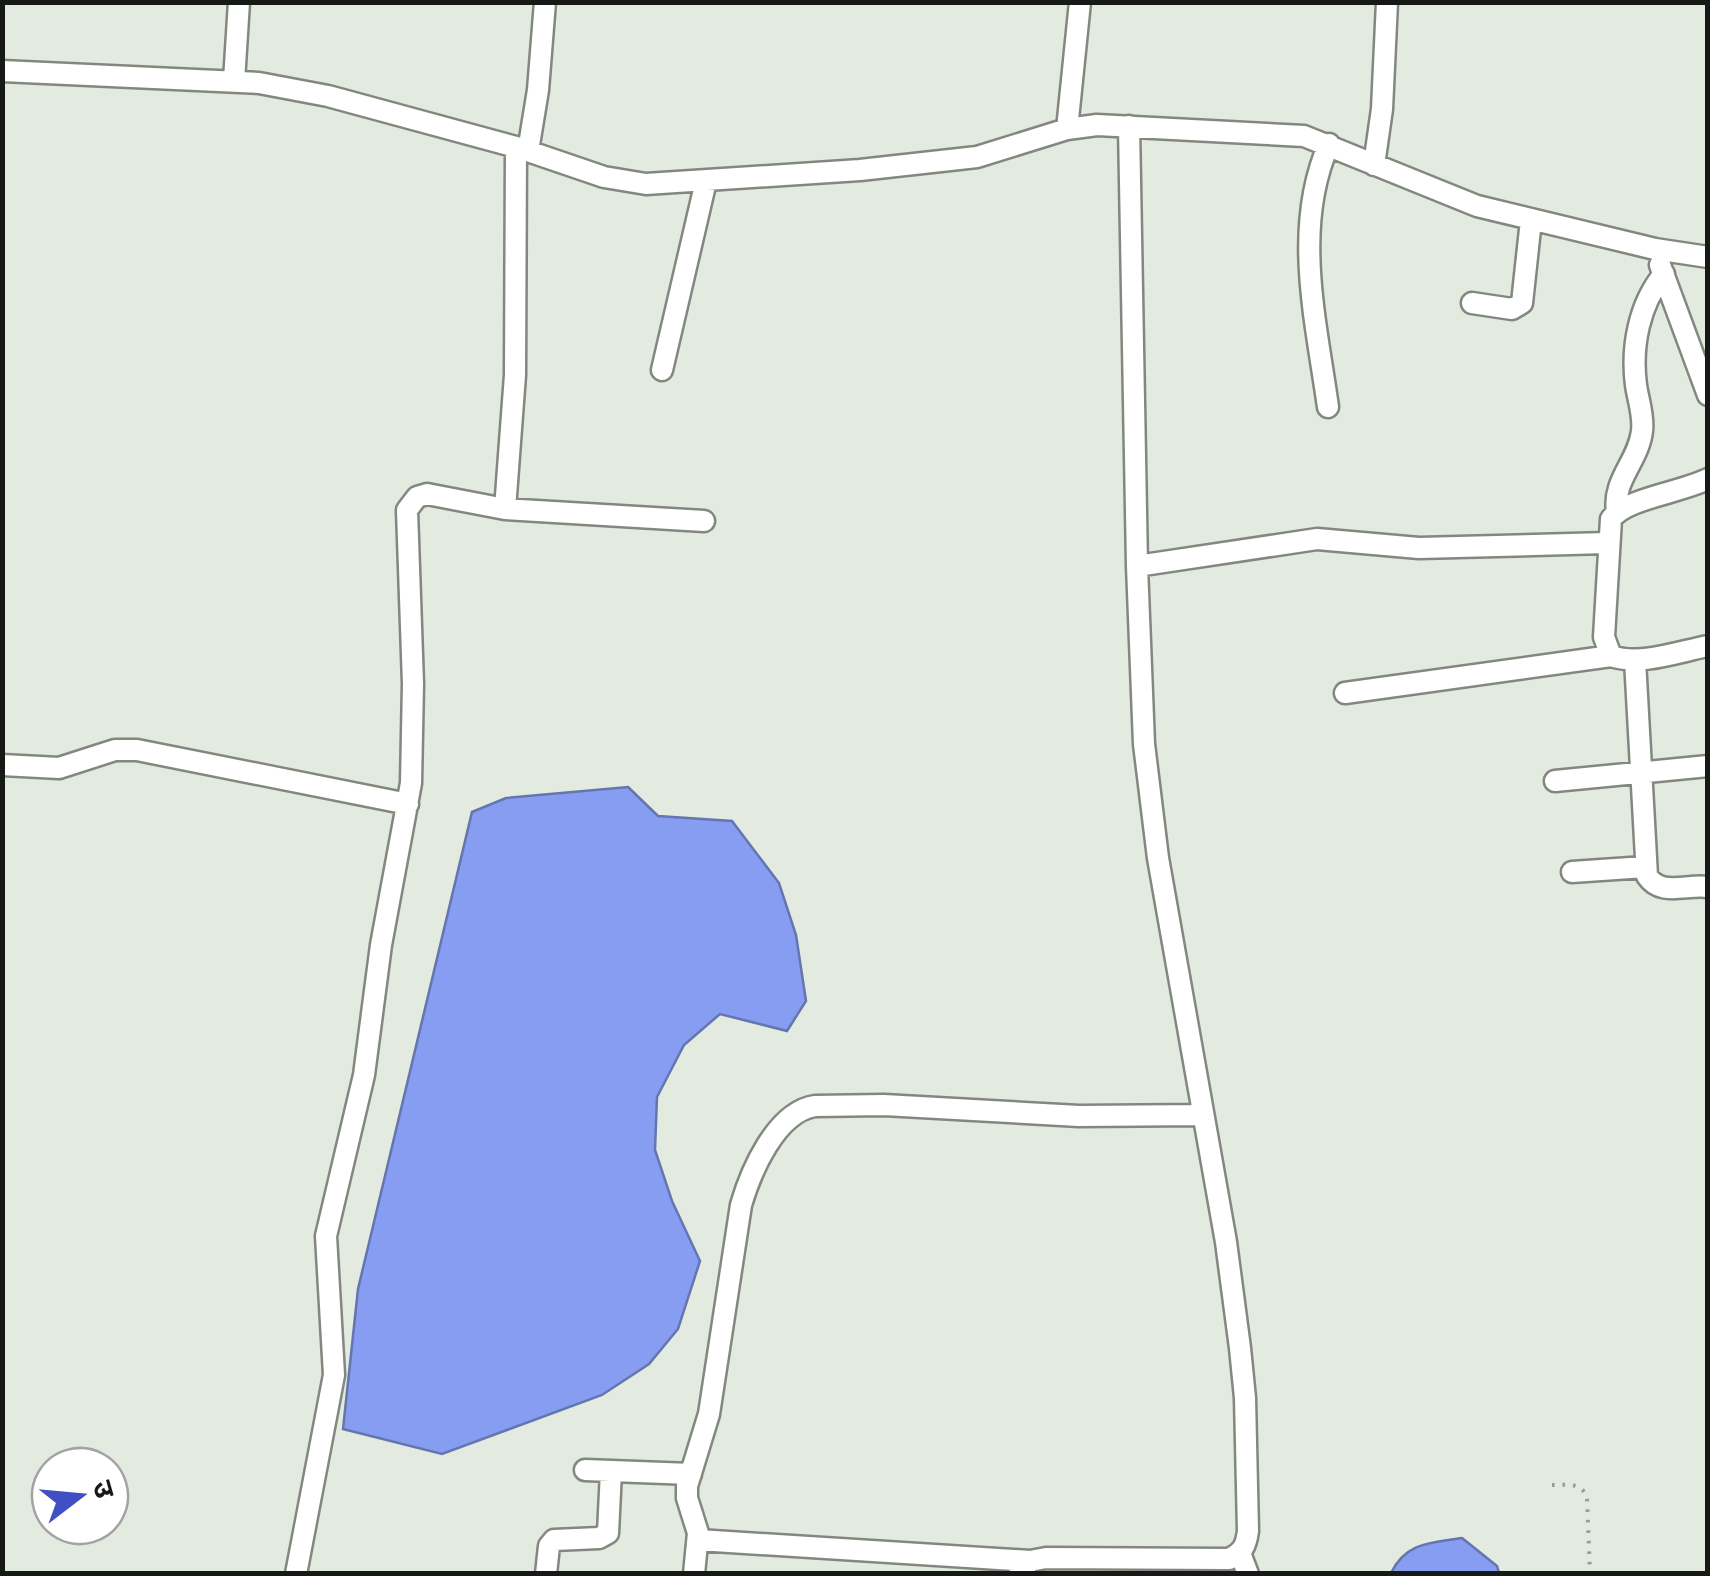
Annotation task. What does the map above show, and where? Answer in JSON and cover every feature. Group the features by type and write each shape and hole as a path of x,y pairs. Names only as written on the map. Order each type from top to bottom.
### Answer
{"street":[{"path":"234,81 239,2"},
{"path":"504,508 514,374 522,149 540,72 546,2"},
{"path":"1067,129 1080,2"},
{"path":"1374,164 1382,108 1387,2"},
{"path":"2,71 234,81 328,96 632,182 860,170 977,157 1067,129 1097,125 1304,136 1477,206 1655,250 1708,256"},
{"path":"698,1540 1024,1567 1046,1558 1244,1563 1248,1531 1245,1398 1226,1242 1151,809 1140,670 1129,126"},
{"path":"1328,407 1308,244 1318,173 1329,144"},
{"path":"662,370 706,181"},
{"path":"1472,303 1512,308 1522,303 1531,220"},
{"path":"1655,250 1708,394"},
{"path":"1616,512 1617,492 1642,434 1635,370 1639,326 1651,290 1664,274"},
{"path":"1611,656 1604,637 1611,519 1625,505 1676,493 1708,479"},
{"path":"296,1574 334,1375 326,1236 364,1074 381,945 408,804 414,721 409,503 428,494 504,508 704,520"},
{"path":"1137,566 1316,539 1418,548 1607,543"},
{"path":"1345,693 1611,656 1635,660 1708,646"},
{"path":"1635,660 1646,867 1653,885 1661,888 1708,887"},
{"path":"2,765 59,768 126,748 408,804"},
{"path":"1555,782 1708,766"},
{"path":"1572,872 1646,867"},
{"path":"694,1574 698,1540 687,1498 709,1414 744,1193 780,1126 795,1112 814,1106 884,1105 1062,1116 1204,1115"},
{"path":"585,1470 691,1474"},
{"path":"546,1574 549,1546 554,1540 599,1538 608,1533 611,1471"}],"path":[{"path":"1552,1485 1577,1486 1588,1497 1590,1574"}],"water":[{"path":"628,787 658,816 732,821 779,883 796,935 806,1001 787,1031 720,1014 684,1045 657,1097 655,1150 672,1201 700,1261 678,1329 649,1364 602,1395 442,1454 343,1429 358,1289 472,812 506,798"},
{"path":"1462,1538 1497,1566 1499,1573 1391,1573 1412,1550"}]}
